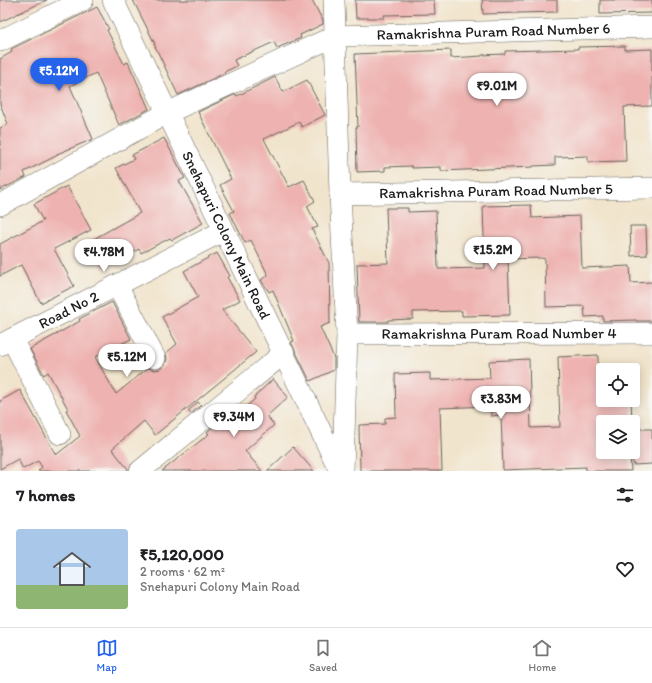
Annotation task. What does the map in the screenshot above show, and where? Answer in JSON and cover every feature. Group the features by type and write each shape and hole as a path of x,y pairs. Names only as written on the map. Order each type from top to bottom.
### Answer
{"street":[{"path":"0,41 83,0"},
{"name":"Snehapuri Colony Main Road","path":"113,0 223,231 341,471"},
{"path":"334,0 340,194 347,334 341,471"},
{"name":"Ramakrishna Puram Road Number 6","path":"335,36 652,27"},
{"path":"0,205 167,113 335,36"},
{"name":"Ramakrishna Puram Road Number 5","path":"340,194 652,188"},
{"name":"Road No 2","path":"6,342 223,231"},
{"path":"117,285 154,358"},
{"name":"Ramakrishna Puram Road Number 4","path":"347,334 652,333"},
{"path":"6,342 60,434"},
{"path":"140,471 284,353"}],"building":[{"path":"0,0 47,0 0,22"},
{"path":"133,0 312,0 323,21 323,24 300,35 301,38 277,48 274,42 234,60 237,66 178,95"},
{"path":"355,0 434,0 435,14 384,15 384,18 356,18"},
{"path":"482,0 557,0 557,12 483,14"},
{"path":"600,0 652,0 652,13 600,14"},
{"path":"97,7 109,29 107,30 124,64 128,62 149,109 119,125 96,73 70,86 93,139 57,154 58,155 24,172 26,177 0,190 0,128 8,124 0,104 0,59 12,52 11,49"},
{"path":"625,46 625,50 652,49 652,106 624,107 626,161 588,162 588,156 555,157 555,165 533,167 441,171 441,167 412,168 412,166 385,167 385,171 357,172 356,127 358,127 355,54 451,50 451,58 505,54 505,51"},
{"path":"275,77 283,92 307,80 325,115 302,127 299,122 264,139 289,187 304,180 315,201 307,206 318,227 312,229 329,263 330,323 320,327 334,358 334,370 310,381 291,342 294,341 273,290 269,292 261,280 268,275 251,240 245,243 230,213 234,211 220,185 231,179 198,112 236,94 237,96"},
{"path":"164,138 185,178 179,181 203,223 172,240 170,238 141,253 139,249 104,268 90,241 140,213 116,168 134,159 132,155"},
{"path":"67,186 91,230 54,249 74,286 41,303 21,265 0,276 0,244 43,221 34,204"},
{"path":"531,205 532,218 580,216 582,268 630,266 631,283 652,282 652,321 603,321 603,316 585,317 584,306 546,307 545,259 541,258 508,259 510,315 462,316 462,311 413,312 413,319 388,320 388,322 359,322 357,264 388,263 386,208 408,208 408,212 436,211 438,269 485,268 483,206"},
{"path":"630,226 646,226 647,255 631,256"},
{"path":"217,253 230,276 227,277 240,300 222,310 256,352 155,435 144,421 112,449 128,471 38,471 42,467 38,461 23,469 18,459 0,469 0,401 20,390 56,455 80,436 66,410 68,409 48,372 44,375 30,349 80,321 79,319 112,302 131,339 95,357 116,394 148,368 155,370 160,369 165,365 167,359 166,353 177,344 162,317 198,297 184,271"},
{"path":"598,355 598,363 596,363 596,407 631,407 632,415 596,415 596,459 630,459 631,471 586,471 586,467 503,470 501,415 491,416 491,406 440,408 442,471 360,471 359,425 385,424 385,418 396,417 395,374 430,373 430,380 490,378 489,361 529,359 531,428 560,427 558,357"},
{"path":"273,379 288,397 267,416 274,425 245,451 262,471 162,471 209,434 207,432 217,423 221,428 255,399 254,397"},
{"path":"198,402 201,405 191,414 188,411"},
{"path":"640,429 652,429 652,464 633,465 633,459 640,459"},
{"path":"293,447 314,471 267,471"}]}
